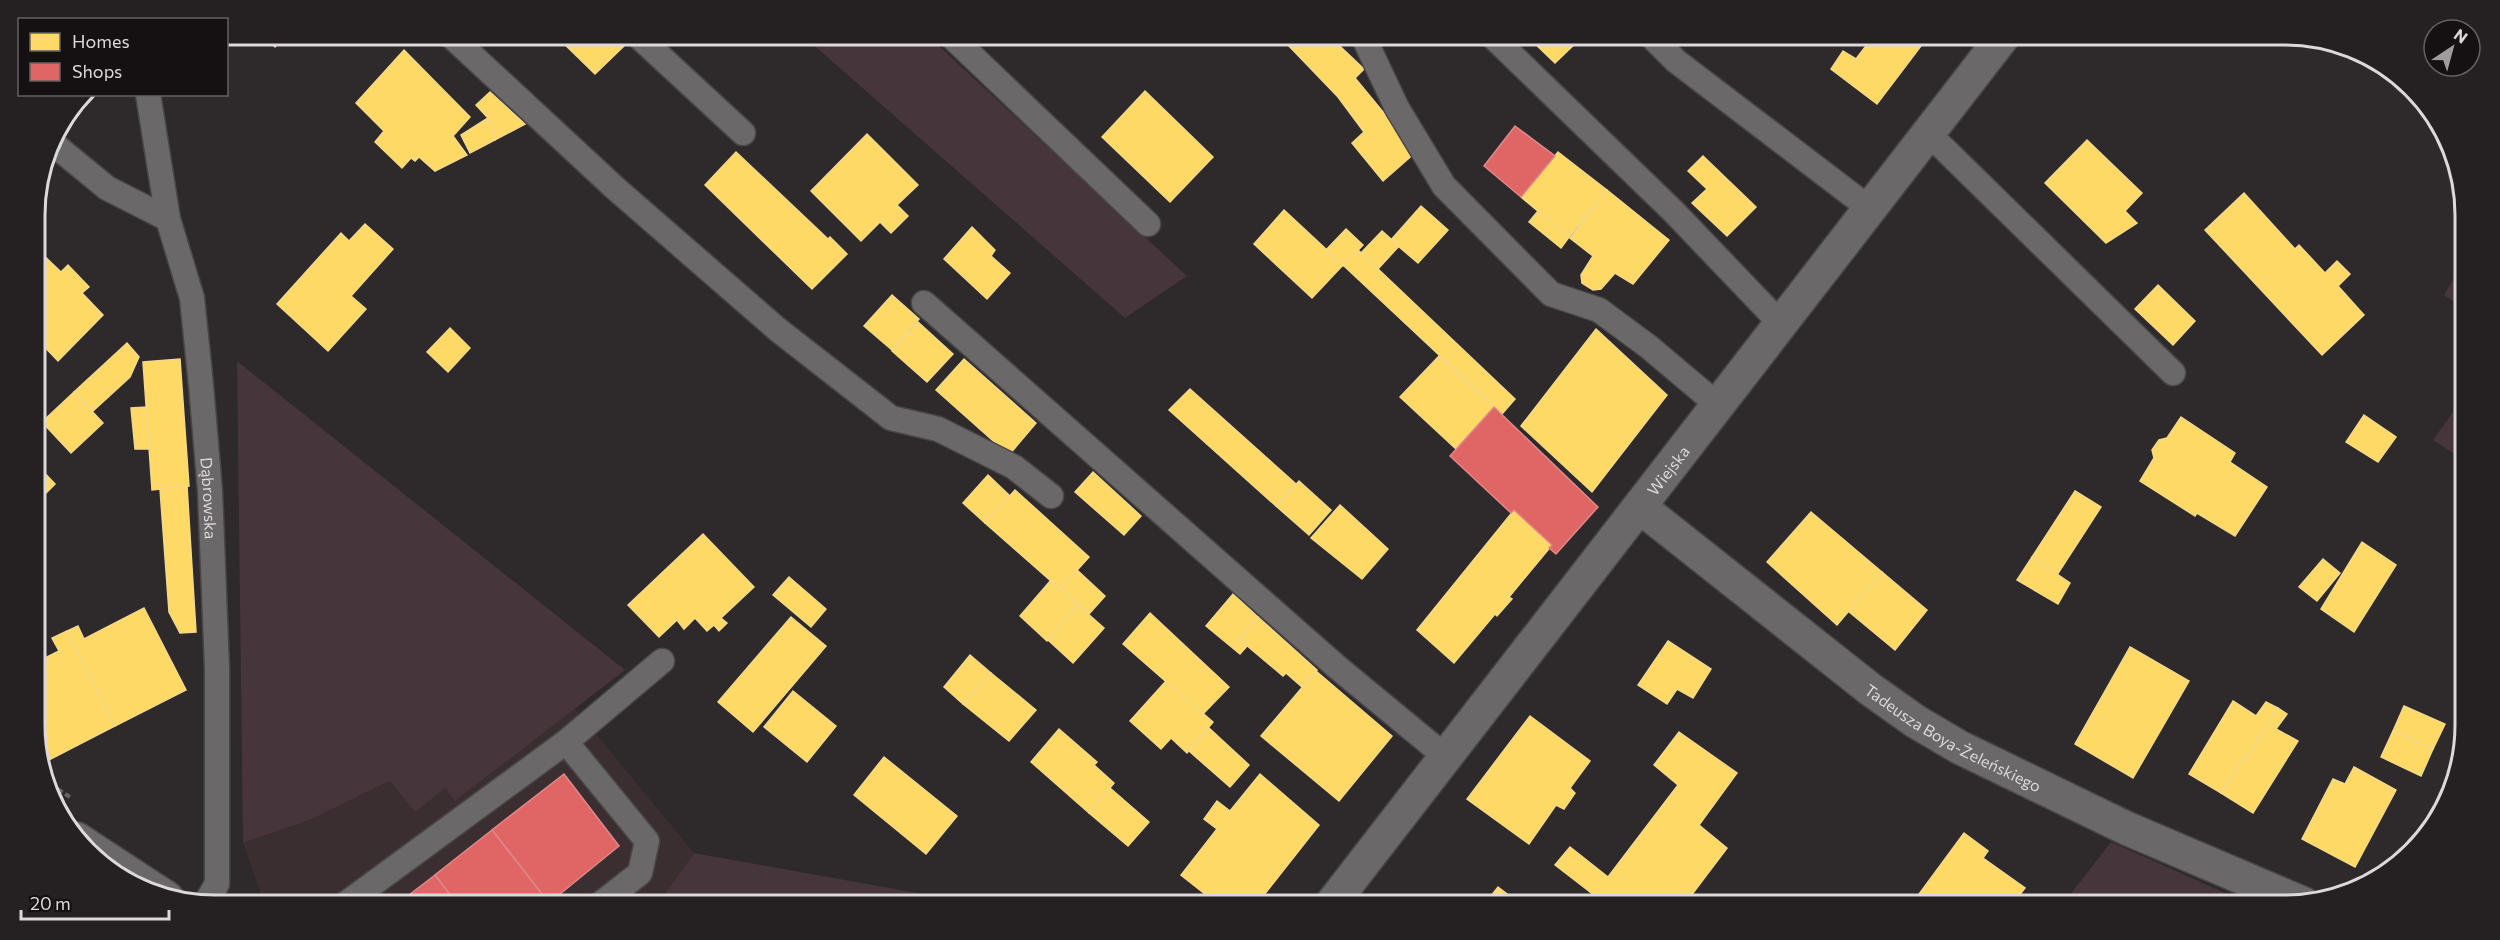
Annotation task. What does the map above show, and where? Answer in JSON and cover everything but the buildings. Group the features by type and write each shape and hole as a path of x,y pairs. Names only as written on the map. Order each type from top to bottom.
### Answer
{"street":[{"name":"Wiejska","path":"1339,895 1782,325 1996,45"},
{"name":"Tadeusza Boya-Żeleńskiego","path":"1640,507 1834,661 1916,722 1959,747 2126,828 2283,895"}],"lane":[{"path":"461,45 615,188 768,321 891,418 938,429 1014,466 1051,496"},
{"path":"648,45 743,133"},
{"path":"961,45 1148,224"},
{"path":"1367,45 1397,108 1444,186 1551,294 1599,310 1649,347 1719,405"},
{"path":"1501,45 1674,212 1782,325"},
{"path":"1659,45 1676,61 1869,208"},
{"name":"Dąbrowska","path":"148,96 168,219 192,298 210,491 217,668 217,884 211,895"},
{"path":"1928,133 2173,373"},
{"path":"59,148 107,188 168,219"},
{"path":"924,303 1328,660 1446,757"},
{"path":"359,895 566,742 662,661"},
{"path":"566,742 647,841 640,873 612,895"}],"path":[{"path":"58,789 75,800"}],"shaded area":[{"path":"813,45 938,45 1187,276 1125,318"},
{"path":"2455,276 2455,302 2444,295"},
{"path":"237,361 625,670 455,801 445,788 415,812 390,781 312,819 243,843"},
{"path":"2455,409 2455,454 2433,440"},
{"path":"574,707 694,853 664,895 261,895 243,843 312,819 390,781 445,788 456,800"},
{"path":"2111,842 2230,895 2070,895"},
{"path":"694,853 929,895 664,895"}]}
